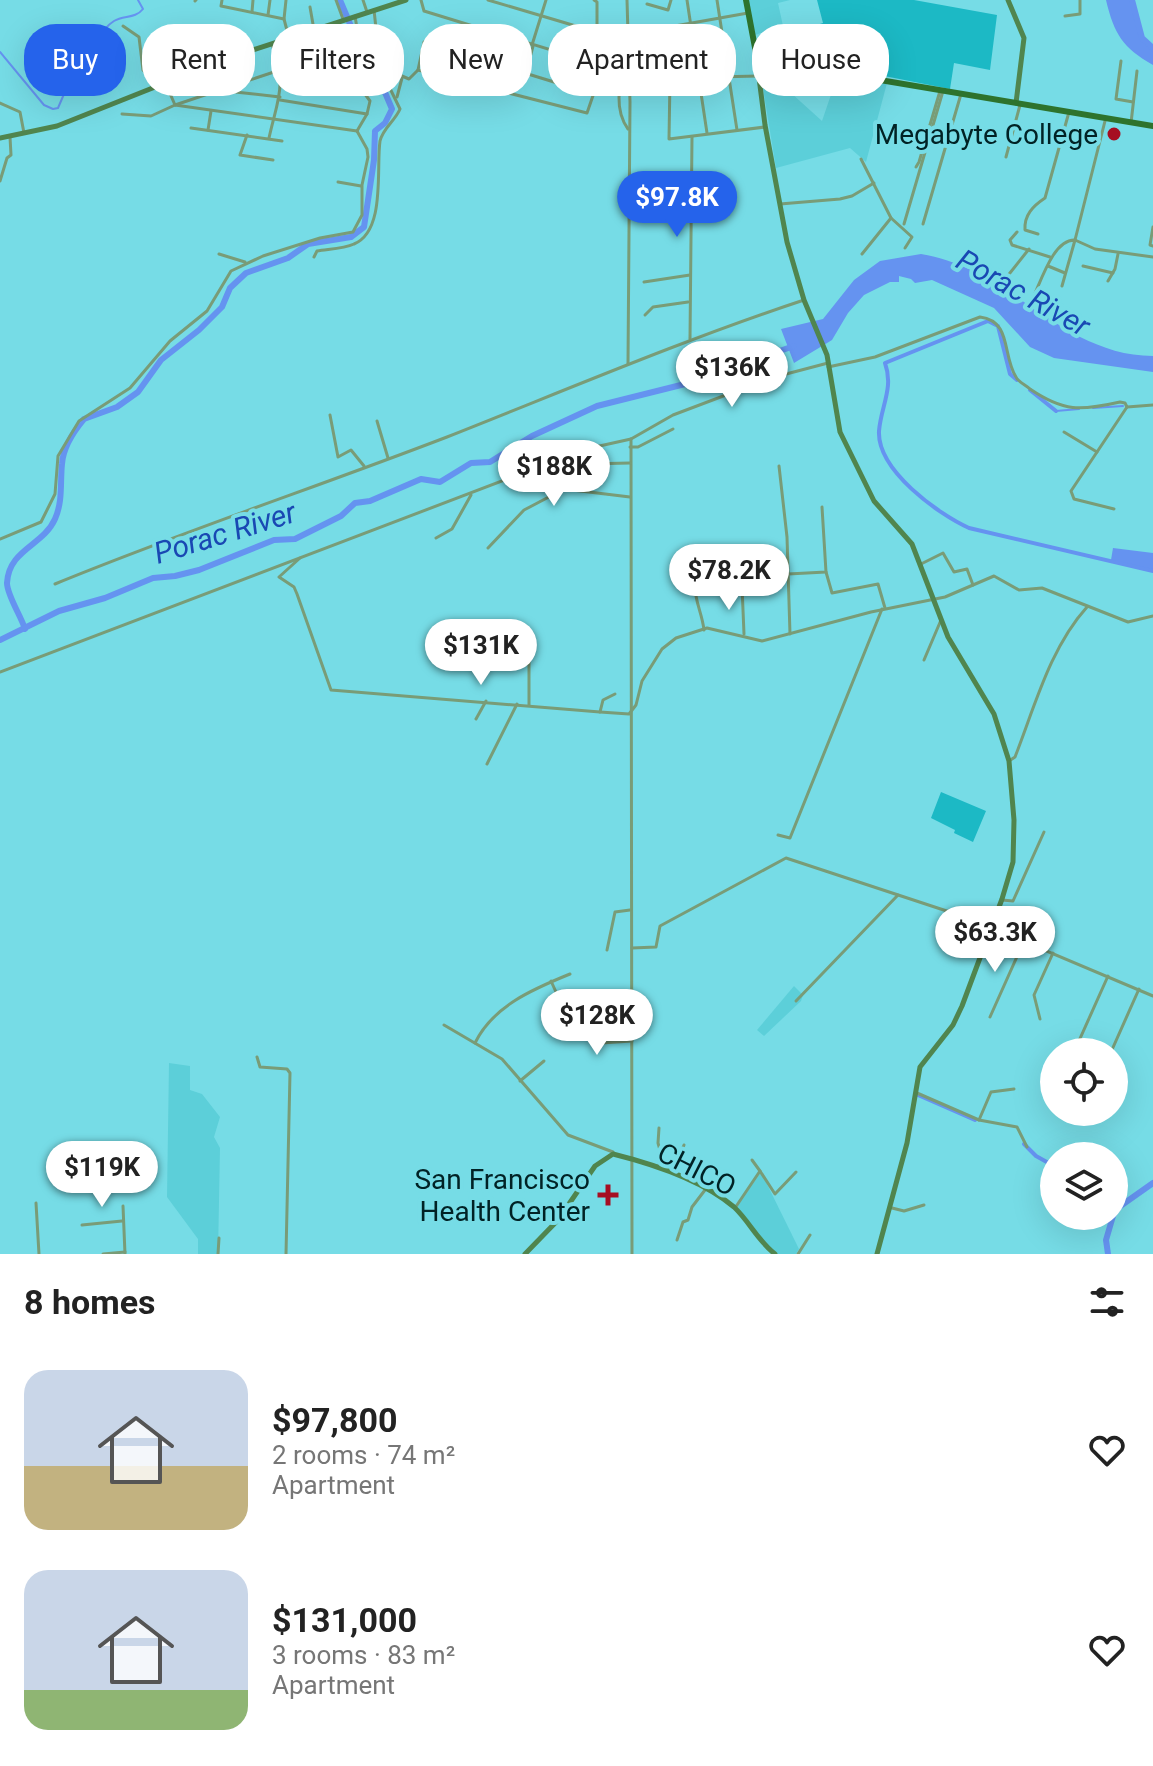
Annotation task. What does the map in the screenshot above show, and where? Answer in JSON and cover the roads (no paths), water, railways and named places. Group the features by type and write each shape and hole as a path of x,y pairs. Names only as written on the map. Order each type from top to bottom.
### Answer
{"main road":[{"path":"746,0 752,33"},
{"path":"889,81 1153,126"}],"street":[{"path":"222,0 221,6 284,19"},
{"path":"236,9 237,0"},
{"path":"252,12 253,0"},
{"path":"268,15 270,0"},
{"path":"285,24 286,0"},
{"path":"336,0 344,20"},
{"path":"363,0 367,13"},
{"path":"330,24 406,0"},
{"path":"421,0 424,11 548,49"},
{"path":"488,0 571,24"},
{"path":"532,49 546,0"},
{"path":"594,0 597,2 597,24"},
{"path":"627,0 627,24"},
{"path":"647,4 668,10 671,0"},
{"path":"687,0 691,23"},
{"path":"717,0 722,24"},
{"path":"1006,157 1018,105 1024,38 1008,0"},
{"path":"1065,16 1080,14 1080,0"},
{"path":"310,7 313,24"},
{"path":"374,10 376,24"},
{"path":"686,24 748,13"},
{"path":"354,16 355,24"},
{"path":"126,28 139,37 142,62"},
{"path":"404,78 411,78 418,70 420,61"},
{"path":"1121,61 1116,99 1133,102"},
{"path":"418,70 587,113 592,96"},
{"path":"1131,123 1137,71"},
{"path":"916,167 941,90"},
{"path":"904,224 941,90"},
{"path":"0,138 65,123 142,92"},
{"path":"923,224 961,94"},
{"path":"255,95 367,114"},
{"path":"171,96 175,105"},
{"path":"122,114 151,116 205,96"},
{"path":"357,131 367,114 370,101 368,96"},
{"path":"314,257 317,251 353,245 371,229 381,179 382,133 400,109 394,96"},
{"path":"620,96 624,123 628,129"},
{"path":"628,364 629,96"},
{"path":"670,96 669,139 765,127"},
{"path":"702,96 707,133"},
{"path":"733,96 737,130"},
{"path":"761,96 787,242 804,300 826,352 840,432 874,501 900,527 921,564 962,666 994,714 1009,761 1013,862 1002,900 953,1025 920,1067 892,1208 877,1254"},
{"path":"269,138 279,98"},
{"path":"0,103 20,112 24,133"},
{"path":"175,105 357,131"},
{"path":"208,130 211,111"},
{"path":"1038,234 1025,230 1024,221 1033,206 1045,198 1069,112"},
{"path":"1062,286 1105,118"},
{"path":"191,128 282,141"},
{"path":"0,539 41,522 55,494 58,456 79,421 130,388 146,365 178,333 200,318 225,279 245,262 320,238 353,232 362,215 362,186 368,153 357,131"},
{"path":"248,135 240,155 273,160"},
{"path":"0,181 7,158 11,155 10,136"},
{"path":"690,339 692,137"},
{"path":"861,159 891,218 912,237 905,248"},
{"path":"646,178 691,175"},
{"path":"338,182 362,186"},
{"path":"780,204 852,196 874,183"},
{"path":"862,254 891,218"},
{"path":"1153,227 1150,245 1153,246"},
{"path":"1017,232 1010,243 1051,258"},
{"path":"1030,304 1057,246 1066,240 1118,254 1153,257"},
{"path":"1002,283 1029,249"},
{"path":"219,254 245,262"},
{"path":"1108,281 1118,254"},
{"path":"1048,266 1065,273"},
{"path":"1083,266 1113,273"},
{"path":"644,282 690,275"},
{"path":"55,584 143,548 260,507 615,372 690,339 804,300"},
{"path":"645,315 653,307 688,302"},
{"path":"0,672 586,449 631,439 673,415 771,378 875,357 980,317 990,318 1001,325 1016,378 1051,403 1078,408 1120,402 1127,407"},
{"path":"1127,407 1153,405"},
{"path":"1114,509 1071,497 1081,472 1127,407"},
{"path":"330,415 338,457 351,450 365,467"},
{"path":"377,421 388,458"},
{"path":"630,447 638,447 673,429"},
{"path":"1064,432 1097,452"},
{"path":"631,439 632,1254"},
{"path":"586,464 630,463"},
{"path":"779,466 784,494 790,634"},
{"path":"488,548 524,510 564,489 630,497"},
{"path":"436,538 452,529 474,492"},
{"path":"778,835 790,838 883,609 878,584 832,593 826,572 822,507"},
{"path":"921,564 943,553 954,572 967,569 973,585"},
{"path":"300,558 279,577 294,587 331,690 629,714"},
{"path":"788,574 826,572"},
{"path":"629,714 636,705 642,681 662,649 676,638 704,630 762,641 935,598 994,576 1019,590 1042,588 1128,622 1153,616"},
{"path":"695,586 695,602 702,610 704,630"},
{"path":"742,586 744,636"},
{"path":"1009,761 1015,757 1035,700 1074,621 1087,607"},
{"path":"924,660 942,619"},
{"path":"529,650 529,705"},
{"path":"600,712 603,700 615,694"},
{"path":"476,719 486,701"},
{"path":"487,764 517,704"},
{"path":"1002,900 1013,901 1044,832"},
{"path":"632,948 656,947 660,926 784,858 817,866 990,927 1153,996"},
{"path":"796,1001 898,895"},
{"path":"607,950 615,912 630,910"},
{"path":"990,1017 1024,941"},
{"path":"1040,1019 1034,995 1053,953"},
{"path":"475,1044 489,1021 507,1006 570,974"},
{"path":"1080,1038 1108,976"},
{"path":"551,981 556,992"},
{"path":"1117,1038 1139,989"},
{"path":"444,1025 502,1059 568,1135 606,1147 613,1154 595,1166 558,1220 525,1254"},
{"path":"603,1030 601,1043 632,1041"},
{"path":"257,1057 260,1067 288,1069 290,1073 286,1254"},
{"path":"520,1081 544,1061"},
{"path":"979,1120 991,1092 1014,1089"},
{"path":"917,1093 979,1120 1017,1127 1027,1147"},
{"path":"657,1169 662,1157 658,1143 659,1128"},
{"path":"673,1175 684,1145"},
{"name":"CHICO","path":"613,1154 673,1175 735,1208 760,1241 775,1254"},
{"path":"752,1160 775,1194 796,1172"},
{"path":"735,1208 760,1171"},
{"path":"677,1240 683,1222 688,1220 692,1207 705,1190"},
{"path":"36,1203 39,1254"},
{"path":"892,1208 904,1211 924,1205"},
{"path":"103,1254 125,1253 123,1206"},
{"path":"82,1225 122,1221"},
{"path":"798,1254 810,1235"},
{"path":"218,1254 219,1238"}],"waterway":[{"path":"0,52 44,105 58,108 67,87 91,80 103,33 114,21 140,12 143,9 138,0"},
{"path":"25,629 8,588 9,572 20,555 43,536 55,519 64,452 84,419 117,407 138,392 161,360 222,307 230,288 246,273 288,258 308,244 351,237 364,227 375,131 385,123 392,109 381,83 354,60 353,31 340,0"},
{"name":"Porac River","path":"1132,0 1142,38 1153,48"},
{"path":"1017,380 1010,374 998,326 988,321 885,363 888,389 879,431 888,461 926,501 969,528 1153,571"},
{"name":"Porac River","path":"0,640 59,611 105,598 153,578 199,570 274,540 295,539 341,516 355,503 370,501 421,479 440,482 471,463 490,462 532,436 597,406 685,384 794,346"},
{"path":"1030,390 1056,411"},
{"path":"1093,408 1123,406"},
{"path":"1056,411 1079,409"},
{"path":"918,1095 975,1120"},
{"path":"1024,1144 1040,1158"},
{"path":"1128,1201 1153,1183"},
{"path":"1108,1254 1106,1240 1109,1230"}],"place":[{"name":"Megabyte College","path":"1114,134"},
{"name":"San Francisco Health Center","path":"608,1195"}]}
